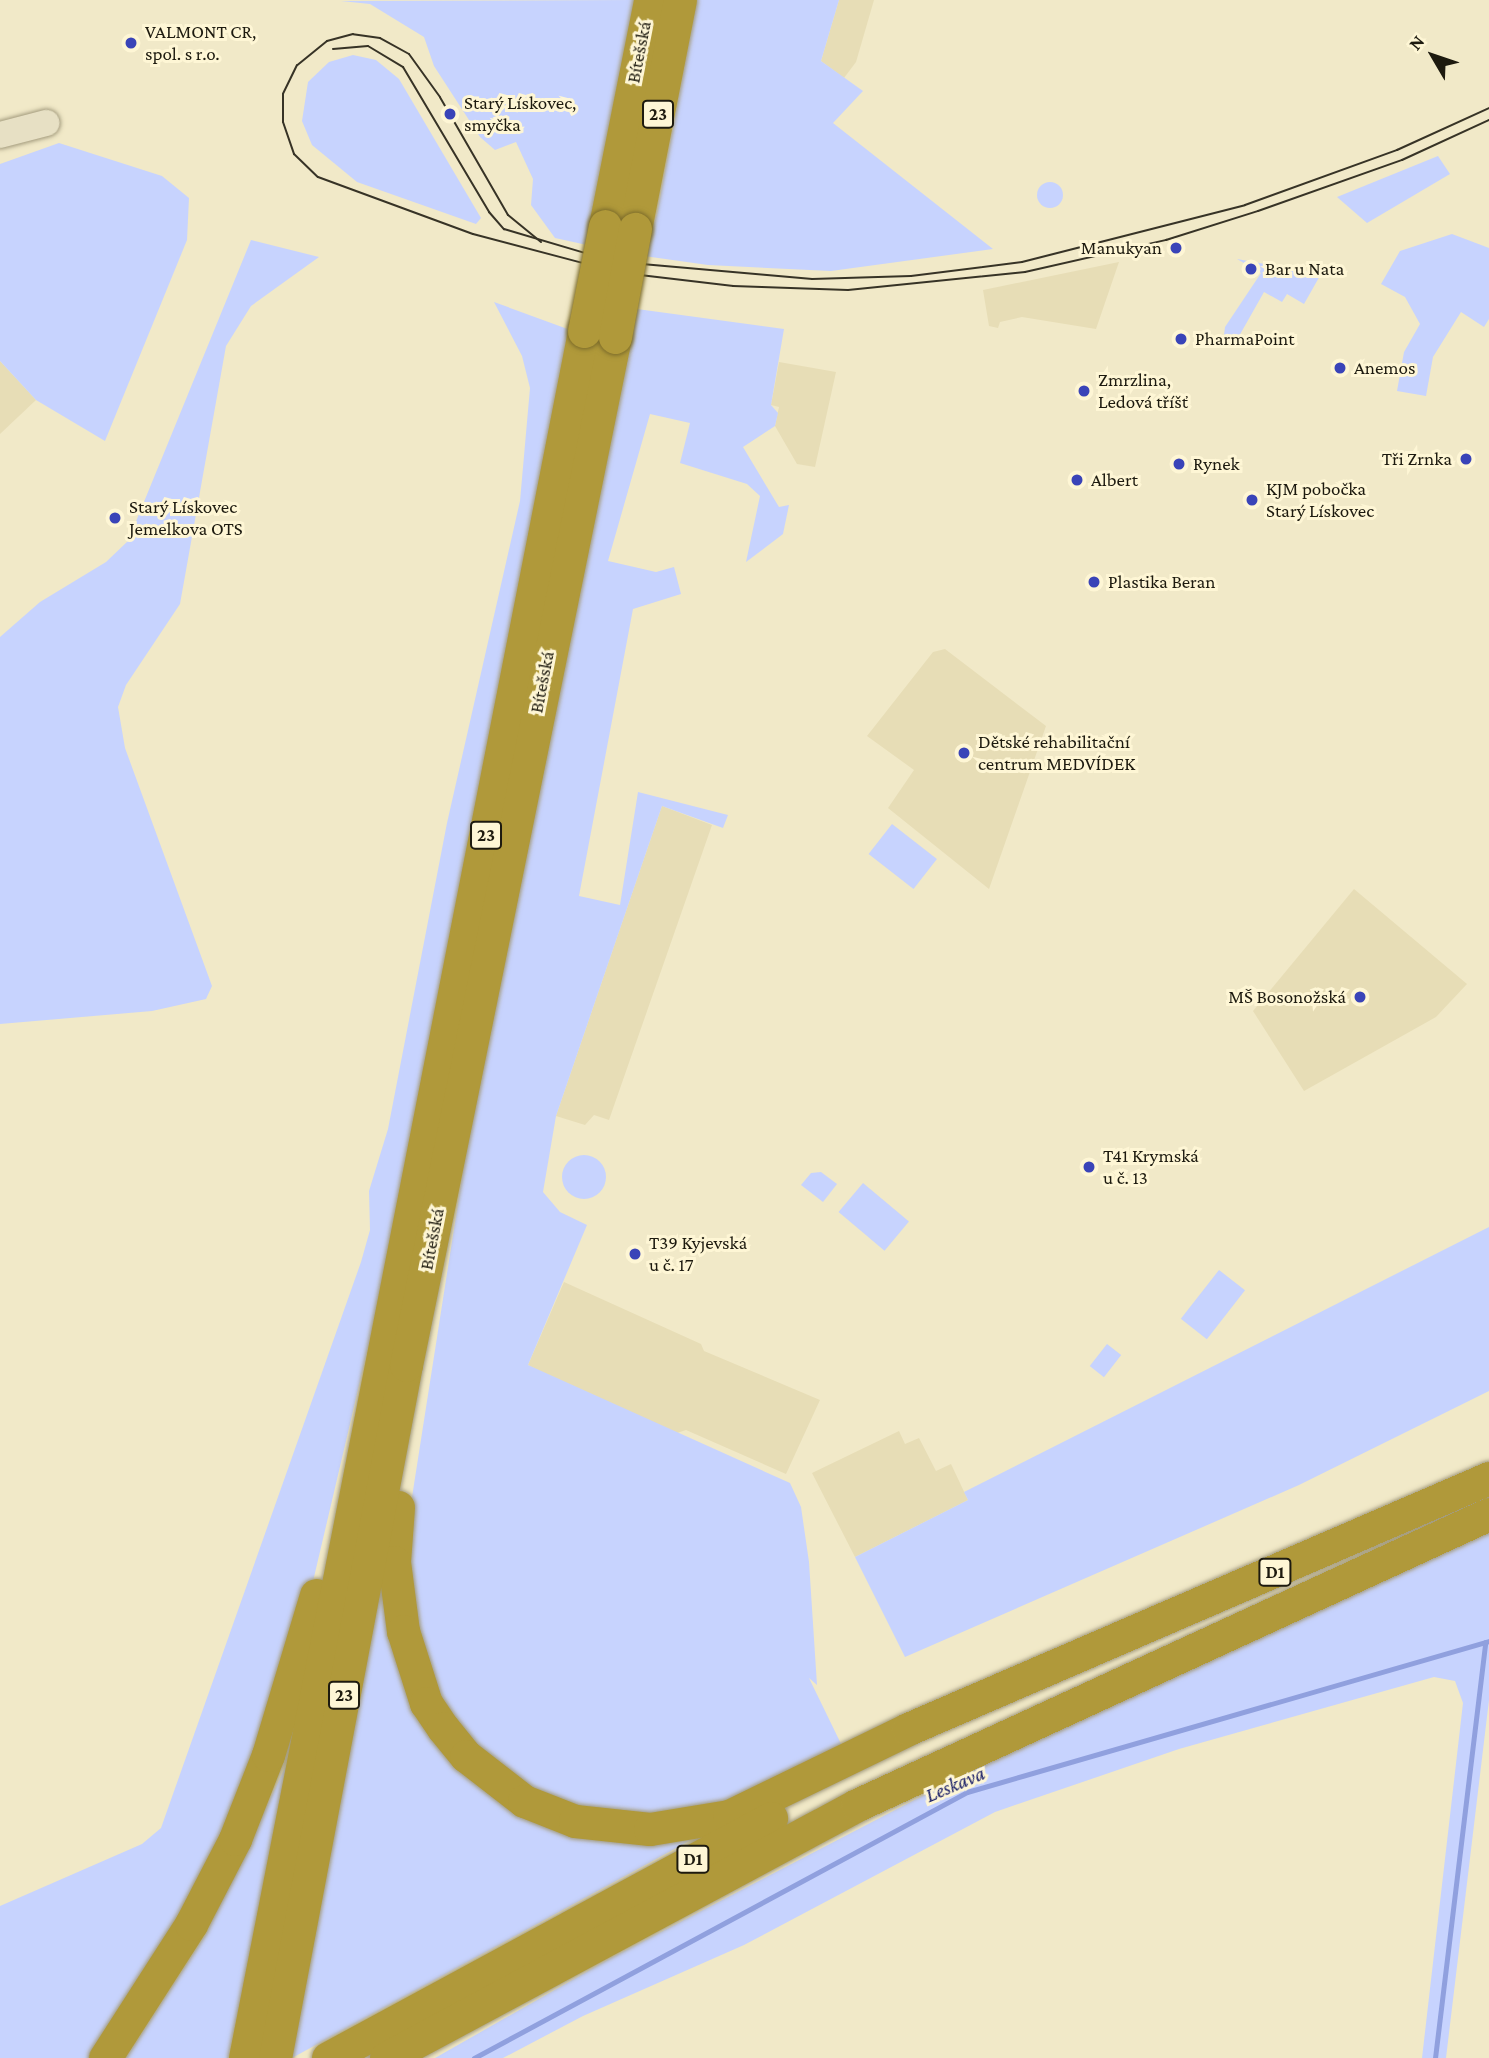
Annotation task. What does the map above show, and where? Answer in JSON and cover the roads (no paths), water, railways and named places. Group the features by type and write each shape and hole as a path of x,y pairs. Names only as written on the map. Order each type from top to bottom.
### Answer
{"highway":[{"name":"Bítešská","path":"397,1353 620,227 650,0"},
{"name":"Bítešská","path":"620,227 680,0"},
{"path":"397,1353 411,1404 394,1562 411,1664 426,1703 466,1756 497,1784 552,1815 606,1827 650,1829 729,1816 908,1729 1061,1666"},
{"path":"105,2058 191,1924 235,1839 291,1685 345,1479 397,1353"},
{"name":"23","path":"256,2054 281,2025 397,1353"},
{"name":"23","path":"256,2054 397,1353"},
{"name":"D1","path":"328,2058 668,1872 1061,1666 1489,1478"},
{"name":"D1","path":"386,2058 857,1805 1489,1514"}],"main road":[{"path":"0,135 46,123"}],"waterway":[{"name":"Leskava","path":"474,2058 967,1792 1489,1641"},
{"path":"1435,2058 1485,1642"}],"tram line":[{"path":"541,242 508,215 440,97 409,54 380,38 353,34 327,41 297,65 283,94 283,122 294,154 318,177 473,234 583,263"},
{"path":"333,49 368,46 403,67 489,212 504,229 585,253"},
{"path":"642,264 812,279 911,276 1022,262 1245,205 1397,150 1489,108"},
{"path":"640,275 733,286 848,290 1025,272 1166,240 1258,211 1402,160 1489,120"}],"place":[{"name":"VALMONT CR, spol. s r.o.","path":"131,43"},
{"name":"Starý Lískovec, smyčka","path":"450,114"},
{"name":"Manukyan","path":"1176,248"},
{"name":"Bar u Nata","path":"1251,269"},
{"name":"PharmaPoint","path":"1181,339"},
{"name":"Anemos","path":"1340,368"},
{"name":"Zmrzlina, Ledová tříšť","path":"1084,391"},
{"name":"Tři Zrnka","path":"1466,459"},
{"name":"Rynek","path":"1179,464"},
{"name":"Albert","path":"1077,480"},
{"name":"KJM pobočka Starý Lískovec","path":"1252,500"},
{"name":"Starý Lískovec Jemelkova OTS","path":"115,518"},
{"name":"Plastika Beran","path":"1094,582"},
{"name":"Dětské rehabilitační centrum MEDVÍDEK","path":"964,753"},
{"name":"MŠ Bosonožská","path":"1360,997"},
{"name":"T41 Krymská u č. 13","path":"1089,1167"},
{"name":"T39 Kyjevská u č. 17","path":"635,1254"}]}
